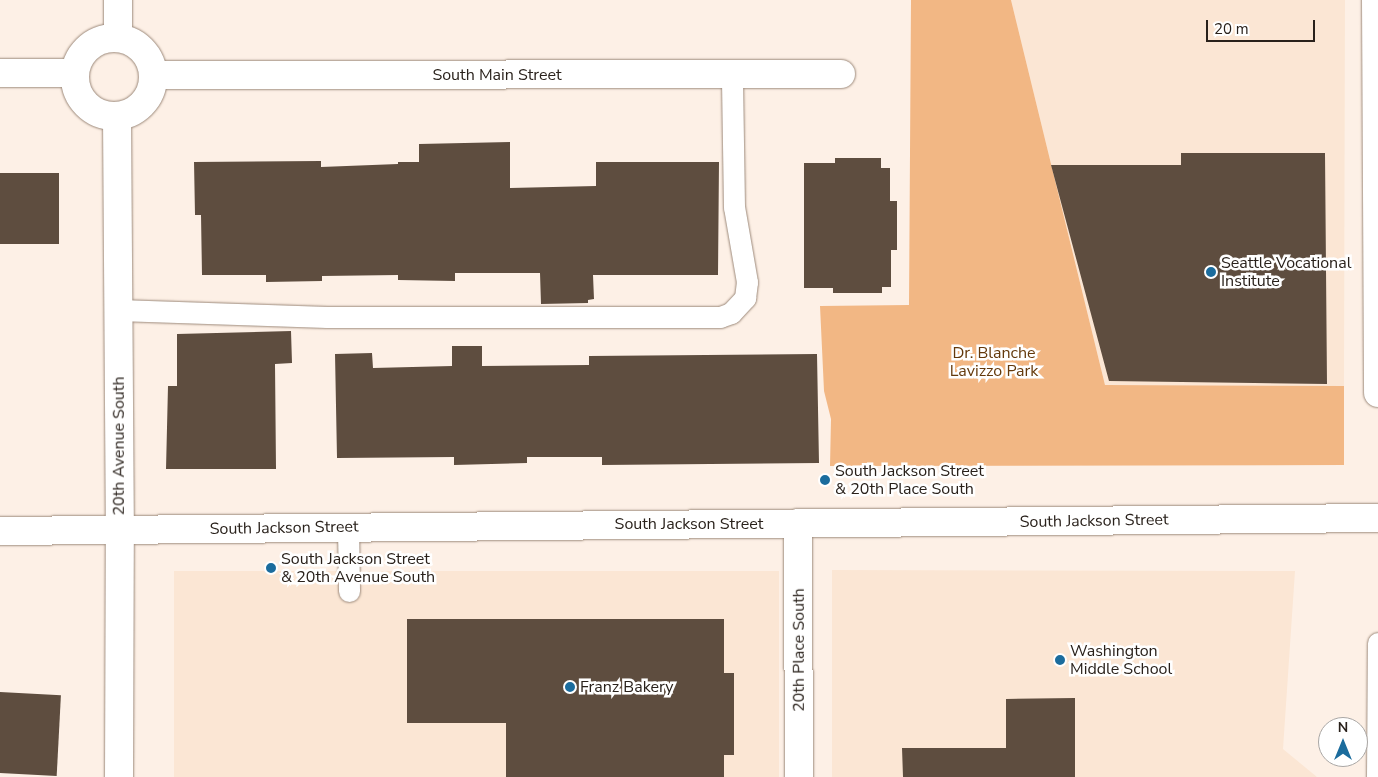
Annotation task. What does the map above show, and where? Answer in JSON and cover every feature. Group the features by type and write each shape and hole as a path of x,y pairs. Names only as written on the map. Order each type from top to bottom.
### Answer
{"street":[{"path":"118,0 118,38"},
{"path":"1376,0 1378,393"},
{"path":"118,38 134,43 146,54 153,75 150,93 143,104 133,112 108,116 86,105 79,95 75,73 86,48 99,40 118,38"},
{"path":"0,73 75,73"},
{"name":"South Main Street","path":"153,75 841,74"},
{"name":"20th Avenue South","path":"117,116 120,530 119,777"},
{"name":"South Jackson Street","path":"0,531 348,526 1378,518"},
{"name":"20th Place South","path":"798,523 799,777"}],"lane":[{"path":"118,310 327,317 720,317 731,314 745,298 747,282 734,207 732,74"},
{"path":"348,526 349,591"},
{"path":"1377,777 1378,643"}],"shaded area":[{"name":"Seattle Vocational Institute","path":"1011,0 1345,0 1344,386 1105,385"},
{"name":"Washington Middle School","path":"832,570 1295,571 1283,749 1317,777 832,777"},
{"name":"Franz Bakery","path":"174,571 779,571 779,777 174,777"}],"green space":[{"name":"Dr. Blanche Lavizzo Park","path":"911,0 1011,0 1105,385 1344,386 1344,465 830,466 831,419 824,391 820,306 909,305"}],"building":[{"path":"510,142 510,188 596,186 596,162 719,162 718,275 593,275 594,299 588,300 588,303 541,304 540,273 455,273 455,281 398,280 398,275 322,276 322,281 266,282 266,275 202,275 201,215 195,215 194,162 321,161 321,167 398,164 398,162 419,162 419,144"},
{"path":"1181,153 1325,153 1327,384 1109,381 1051,165 1181,165"},
{"path":"835,158 881,158 881,168 890,168 890,201 897,201 897,250 891,250 891,287 882,287 882,293 833,293 833,288 804,288 804,163 835,163"},
{"path":"0,173 59,173 59,244 0,244"},
{"path":"291,331 292,363 275,364 276,469 166,469 168,386 177,386 177,334"},
{"path":"452,346 482,346 482,366 589,365 589,356 817,354 819,463 602,465 602,457 527,457 527,463 454,465 454,457 337,458 335,354 372,353 373,368 452,366"},
{"name":"Franz Bakery","path":"407,619 724,619 724,673 734,673 734,755 724,755 724,777 506,777 506,723 407,723"},
{"path":"0,692 61,695 57,776 0,773"},
{"path":"1075,698 1075,777 903,777 902,748 1006,748 1006,699"}],"place":[{"name":"Seattle Vocational Institute","path":"1211,272"},
{"name":"South Jackson Street & 20th Place South","path":"825,480"},
{"name":"South Jackson Street & 20th Avenue South","path":"271,568"},
{"name":"Washington Middle School","path":"1060,660"},
{"name":"Franz Bakery","path":"570,687"}]}
